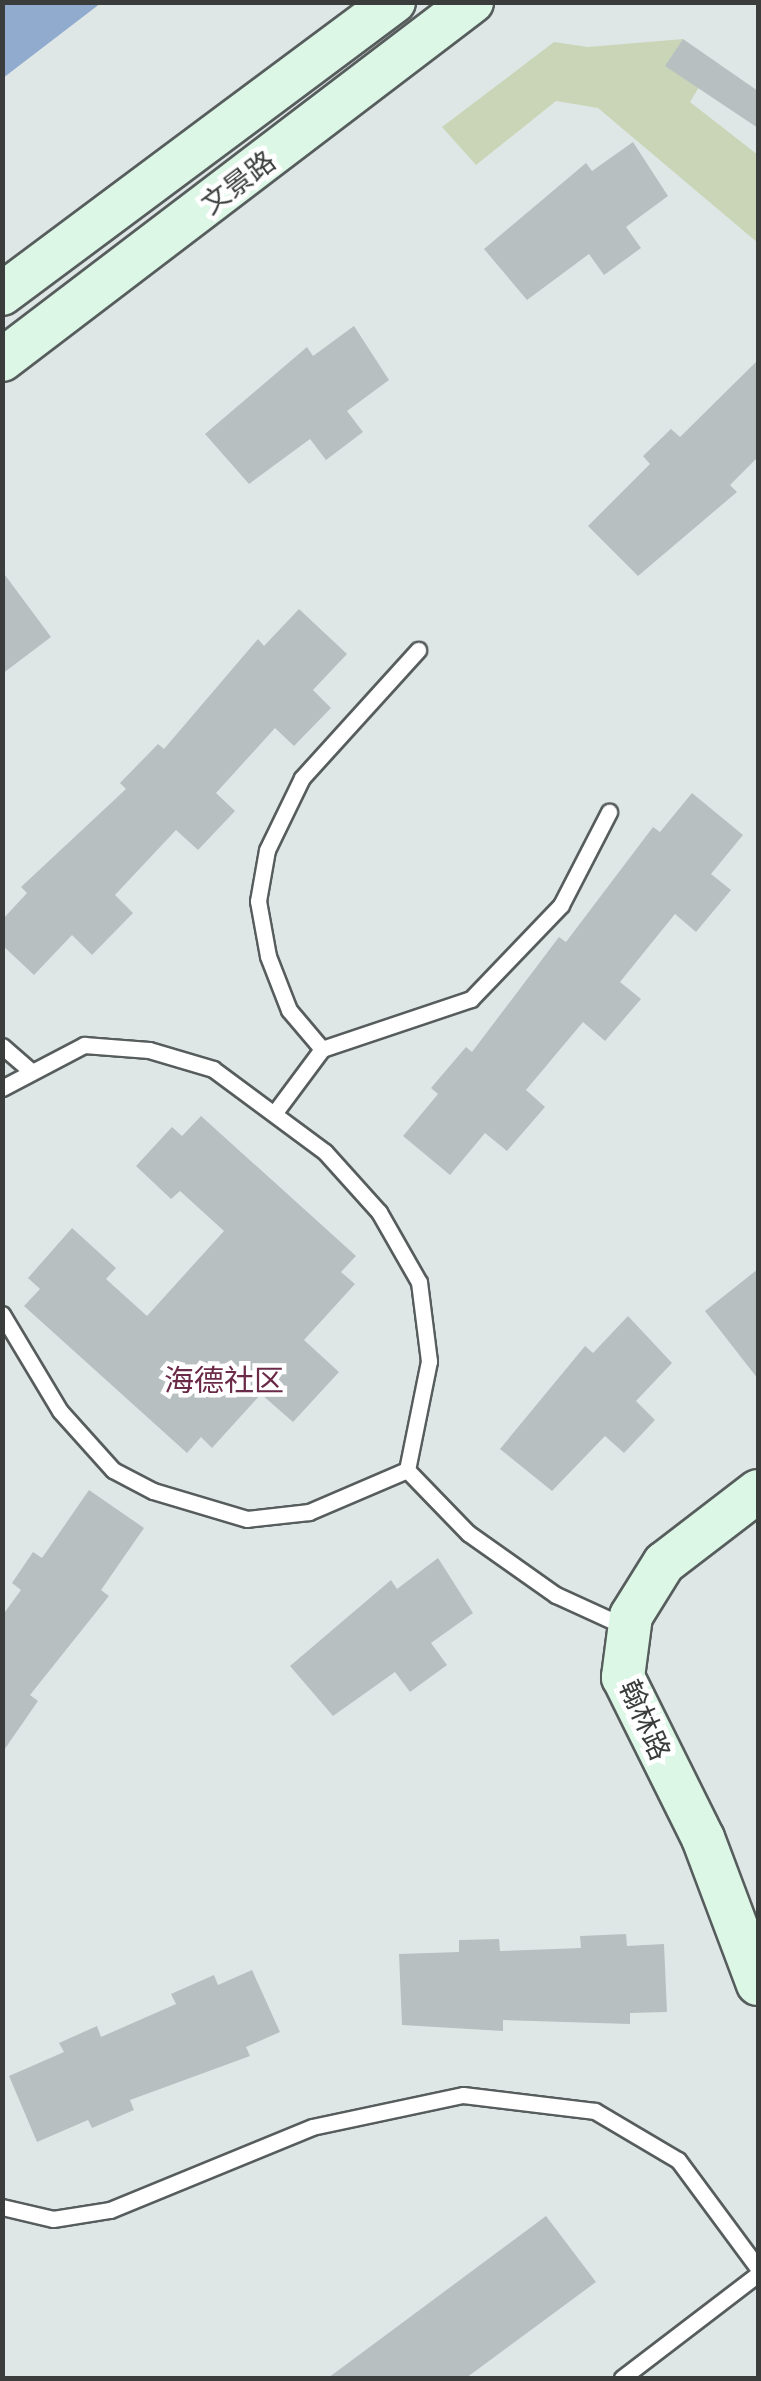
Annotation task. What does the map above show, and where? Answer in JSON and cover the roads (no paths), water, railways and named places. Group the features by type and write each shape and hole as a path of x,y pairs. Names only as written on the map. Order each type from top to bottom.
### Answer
{"main road":[{"name":"文景路","path":"2,294 394,2"},
{"name":"文景路","path":"2,360 472,2"},
{"name":"翰林路","path":"758,1491 664,1563 630,1628 624,1677 704,1838 758,1984"}],"lane":[{"path":"322,1049 289,1010 268,956 258,901 267,850 302,778 418,650"},
{"path":"276,1111 322,1049 471,1000 560,905 609,812"},
{"path":"2,1088 28,1069 84,1045 149,1050 213,1069 276,1111 379,1212 419,1282 429,1361 408,1470"},
{"path":"2,1046 28,1069"},
{"path":"2,1314 8,1338 60,1411 114,1470 152,1491 247,1520 309,1512 408,1470"},
{"path":"408,1470 468,1533 556,1595 630,1628"},
{"path":"2,2207 53,2219 110,2210 312,2127 463,2096 595,2111 678,2160 758,2271 622,2378"}],"water":[{"path":"3,2 101,2 101,3 3,78"}],"district":[{"name":"海德社区","path":"224,1378"}]}
